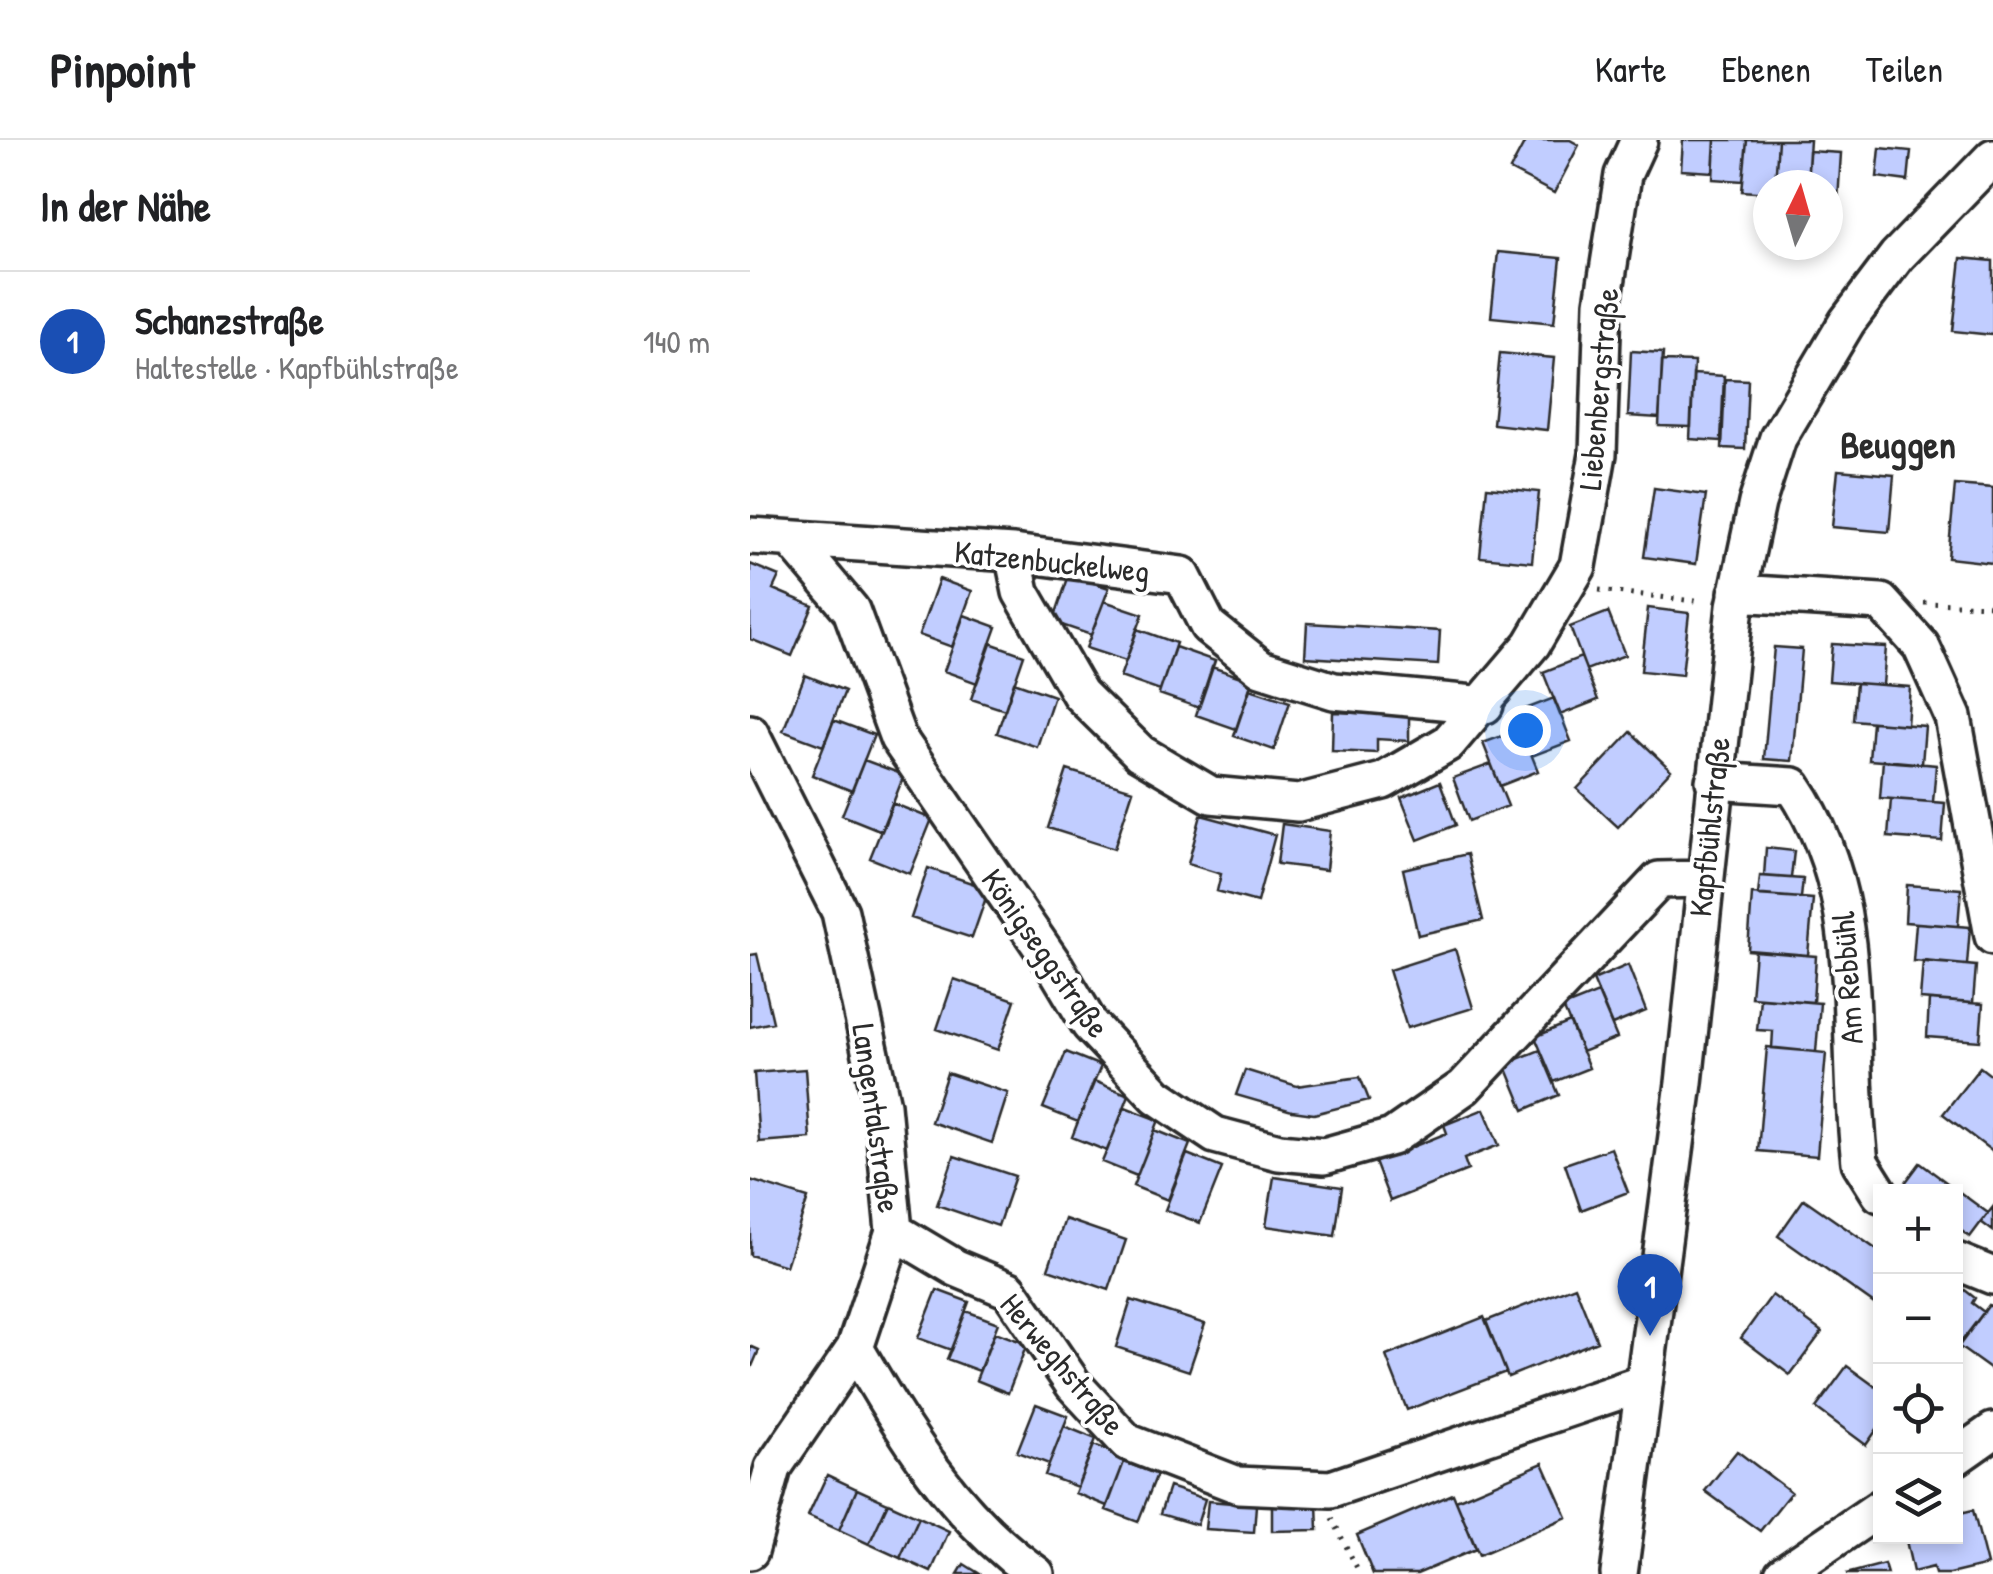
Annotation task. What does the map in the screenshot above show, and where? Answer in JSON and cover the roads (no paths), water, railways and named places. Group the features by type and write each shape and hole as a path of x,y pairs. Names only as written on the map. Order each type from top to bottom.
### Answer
{"street":[{"name":"Liebenbergstraße","path":"1013,553 1021,592 1080,694 1140,753 1210,795 1298,804 1383,781 1448,743 1532,644 1578,566 1598,454 1603,303 1622,174 1640,140"},
{"name":"Kapfbühlstraße","path":"1619,1574 1641,1384 1684,1083 1736,599 1762,487 1778,438 1802,391 1897,256 1954,192 1993,157"},
{"name":"Katzenbuckelweg","path":"750,536 1013,553 1182,576 1208,626 1261,668 1334,692 1485,704"},
{"name":"Königseggstraße","path":"792,540 851,610 898,738 1090,1024 1157,1096 1216,1135 1279,1152 1324,1156 1392,1137 1464,1086 1658,880 1703,879"},
{"path":"1736,599 1881,602 1921,646 1953,717 1993,936"},
{"name":"Langentalstraße","path":"750,733 840,912 882,1105 894,1231 854,1348 773,1468 750,1551"},
{"name":"Am Rebbühl","path":"1714,781 1793,786 1817,821 1846,910 1860,1162 1874,1184"},
{"name":"Herweghstraße","path":"894,1231 956,1268 1009,1290 1074,1384 1128,1442 1238,1485 1331,1489 1641,1384"},
{"path":"1963,1264 1993,1276"},
{"path":"854,1348 917,1455 1003,1551 1036,1574"},
{"path":"1960,1454 1993,1431"},
{"path":"1783,1574 1873,1513"}],"place":[{"name":"Schanzstraße","path":"1650,1336"}],"district":[{"name":"Beuggen","path":"1898,444"}]}
